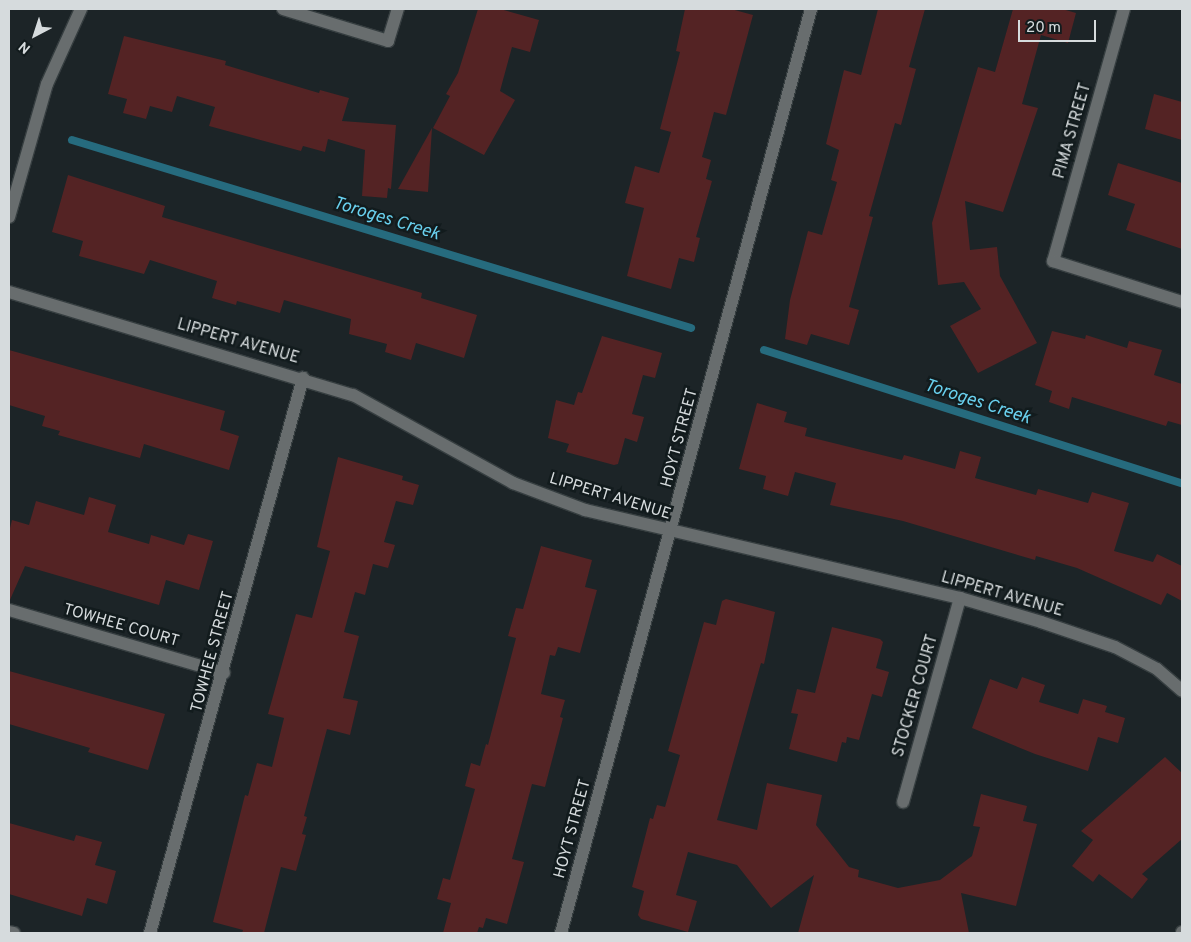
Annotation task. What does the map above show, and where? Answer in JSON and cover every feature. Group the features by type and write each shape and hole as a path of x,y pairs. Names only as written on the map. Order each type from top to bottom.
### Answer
{"street":[{"path":"9,217 47,84 81,9"},
{"path":"283,9 388,41 398,9"},
{"name":"HOYT STREET","path":"560,933 671,533 811,9"},
{"name":"PIMA STREET","path":"1124,9 1053,261 1182,302"},
{"name":"LIPPERT AVENUE","path":"9,292 303,378 353,395 513,483 585,510 671,533 960,598 1115,647 1157,668 1182,691"},
{"name":"TOWHEE STREET","path":"150,933 224,673 303,378"},
{"name":"STOCKER COURT","path":"903,802 960,598"},
{"name":"TOWHEE COURT","path":"9,610 224,673"},
{"path":"9,932 14,933"}],"building":[{"path":"478,9 500,9 539,20 530,52 512,47 500,91 515,100 484,155 433,128 450,96 446,94 458,73"},
{"path":"685,9 731,9 753,15 726,115 714,112 702,157 711,160 706,179 712,181 696,237 700,238 694,262 679,258 671,289 627,276 644,208 625,203 635,166 659,173 671,132 660,129 680,52 676,51"},
{"path":"878,9 925,9 909,67 916,69 901,125 895,123 869,216 873,217 849,307 859,310 849,345 811,334 807,345 785,339 790,300 808,231 822,235 837,182 831,180 839,150 826,144 844,70 861,75"},
{"path":"1013,9 1062,9 1076,13 1068,43 1041,35 1022,104 1038,108 1003,212 965,201 970,250 997,247 1000,276 1037,343 978,373 950,326 981,309 964,282 938,285 932,223 978,67 995,72"},
{"path":"124,36 226,61 225,65 319,93 320,90 349,98 342,121 396,125 391,189 388,188 387,198 362,196 365,150 328,139 325,152 303,146 301,151 209,126 215,107 177,96 172,112 150,106 146,119 123,113 127,99 108,94"},
{"path":"1154,94 1182,102 1182,140 1145,129"},
{"path":"432,128 428,192 398,189"},
{"path":"1118,163 1182,183 1182,249 1126,230 1135,204 1108,195"},
{"path":"68,175 165,206 162,217 422,293 421,298 477,315 464,358 416,343 411,360 385,352 387,344 349,334 351,319 284,300 280,313 237,301 236,305 212,298 217,281 150,260 144,274 79,256 83,241 52,232"},
{"path":"1052,331 1085,339 1086,335 1127,348 1129,341 1162,350 1154,375 1182,384 1182,425 1168,421 1166,426 1072,397 1069,409 1049,402 1052,391 1035,385"},
{"path":"602,336 662,353 655,378 643,375 632,414 644,417 637,442 625,438 618,464 614,465 566,452 569,444 548,438 556,400 574,405 578,392 582,393"},
{"path":"9,350 225,411 220,430 239,436 229,470 144,444 140,458 58,435 60,431 42,426 45,416 9,405"},
{"path":"757,403 787,412 784,422 807,428 805,436 902,460 904,455 955,469 960,451 981,457 975,478 1036,495 1038,489 1088,503 1092,492 1129,503 1114,551 1153,562 1157,554 1182,566 1182,601 1167,593 1161,605 1077,568 1036,556 1035,560 903,521 830,505 836,483 795,472 788,496 763,489 766,476 739,469"},
{"path":"338,457 403,476 402,480 419,485 413,505 396,501 384,542 395,545 388,568 373,564 365,595 355,592 344,632 359,636 343,698 358,701 350,735 327,729 304,816 307,817 302,834 306,835 296,871 281,867 264,933 242,933 243,930 213,922 245,795 248,796 257,763 272,767 284,718 268,714 296,614 312,618 330,551 317,547"},
{"path":"89,497 116,505 108,532 149,544 151,535 184,545 188,534 213,541 199,590 166,580 159,605 25,566 9,602 9,532 12,520 29,525 36,501 84,515"},
{"path":"541,546 592,560 585,587 597,590 580,653 558,647 555,656 550,655 541,694 565,700 560,717 563,718 545,787 532,784 512,859 524,862 507,924 486,918 483,928 479,927 477,933 443,933 451,903 437,899 443,878 450,880 475,789 465,786 471,763 480,766 486,744 488,745 516,638 508,636 516,608 523,609"},
{"path":"726,599 775,612 764,664 761,663 717,820 757,830 767,783 822,795 816,825 849,867 859,870 858,877 898,888 940,880 972,856 980,827 973,826 981,794 1027,806 1023,821 1037,824 1016,906 961,893 969,933 798,933 814,875 771,908 737,865 688,852 676,895 697,901 688,932 641,919 638,915 644,891 632,887 650,818 653,819 657,805 665,807 680,755 668,751 704,622 716,625 722,601"},
{"path":"832,627 880,639 883,642 876,668 889,672 882,697 872,694 859,740 847,737 846,743 842,742 837,762 789,749 798,714 791,713 797,689 815,693"},
{"path":"9,671 165,714 148,770 88,752 90,748 9,724"},
{"path":"1022,677 1045,685 1039,702 1078,714 1083,699 1107,706 1105,712 1125,718 1118,743 1098,737 1088,771 1035,754 972,728 990,679 1017,689"},
{"path":"1165,757 1182,773 1182,839 1142,874 1148,879 1132,899 1099,874 1093,882 1072,866 1093,840 1081,831"},
{"path":"9,823 74,841 76,835 102,842 95,865 116,871 107,904 87,898 82,916 9,894"}],"waterway":[{"name":"Toroges Creek","path":"72,140 691,328"},
{"name":"Toroges Creek","path":"764,350 1182,483"}]}
